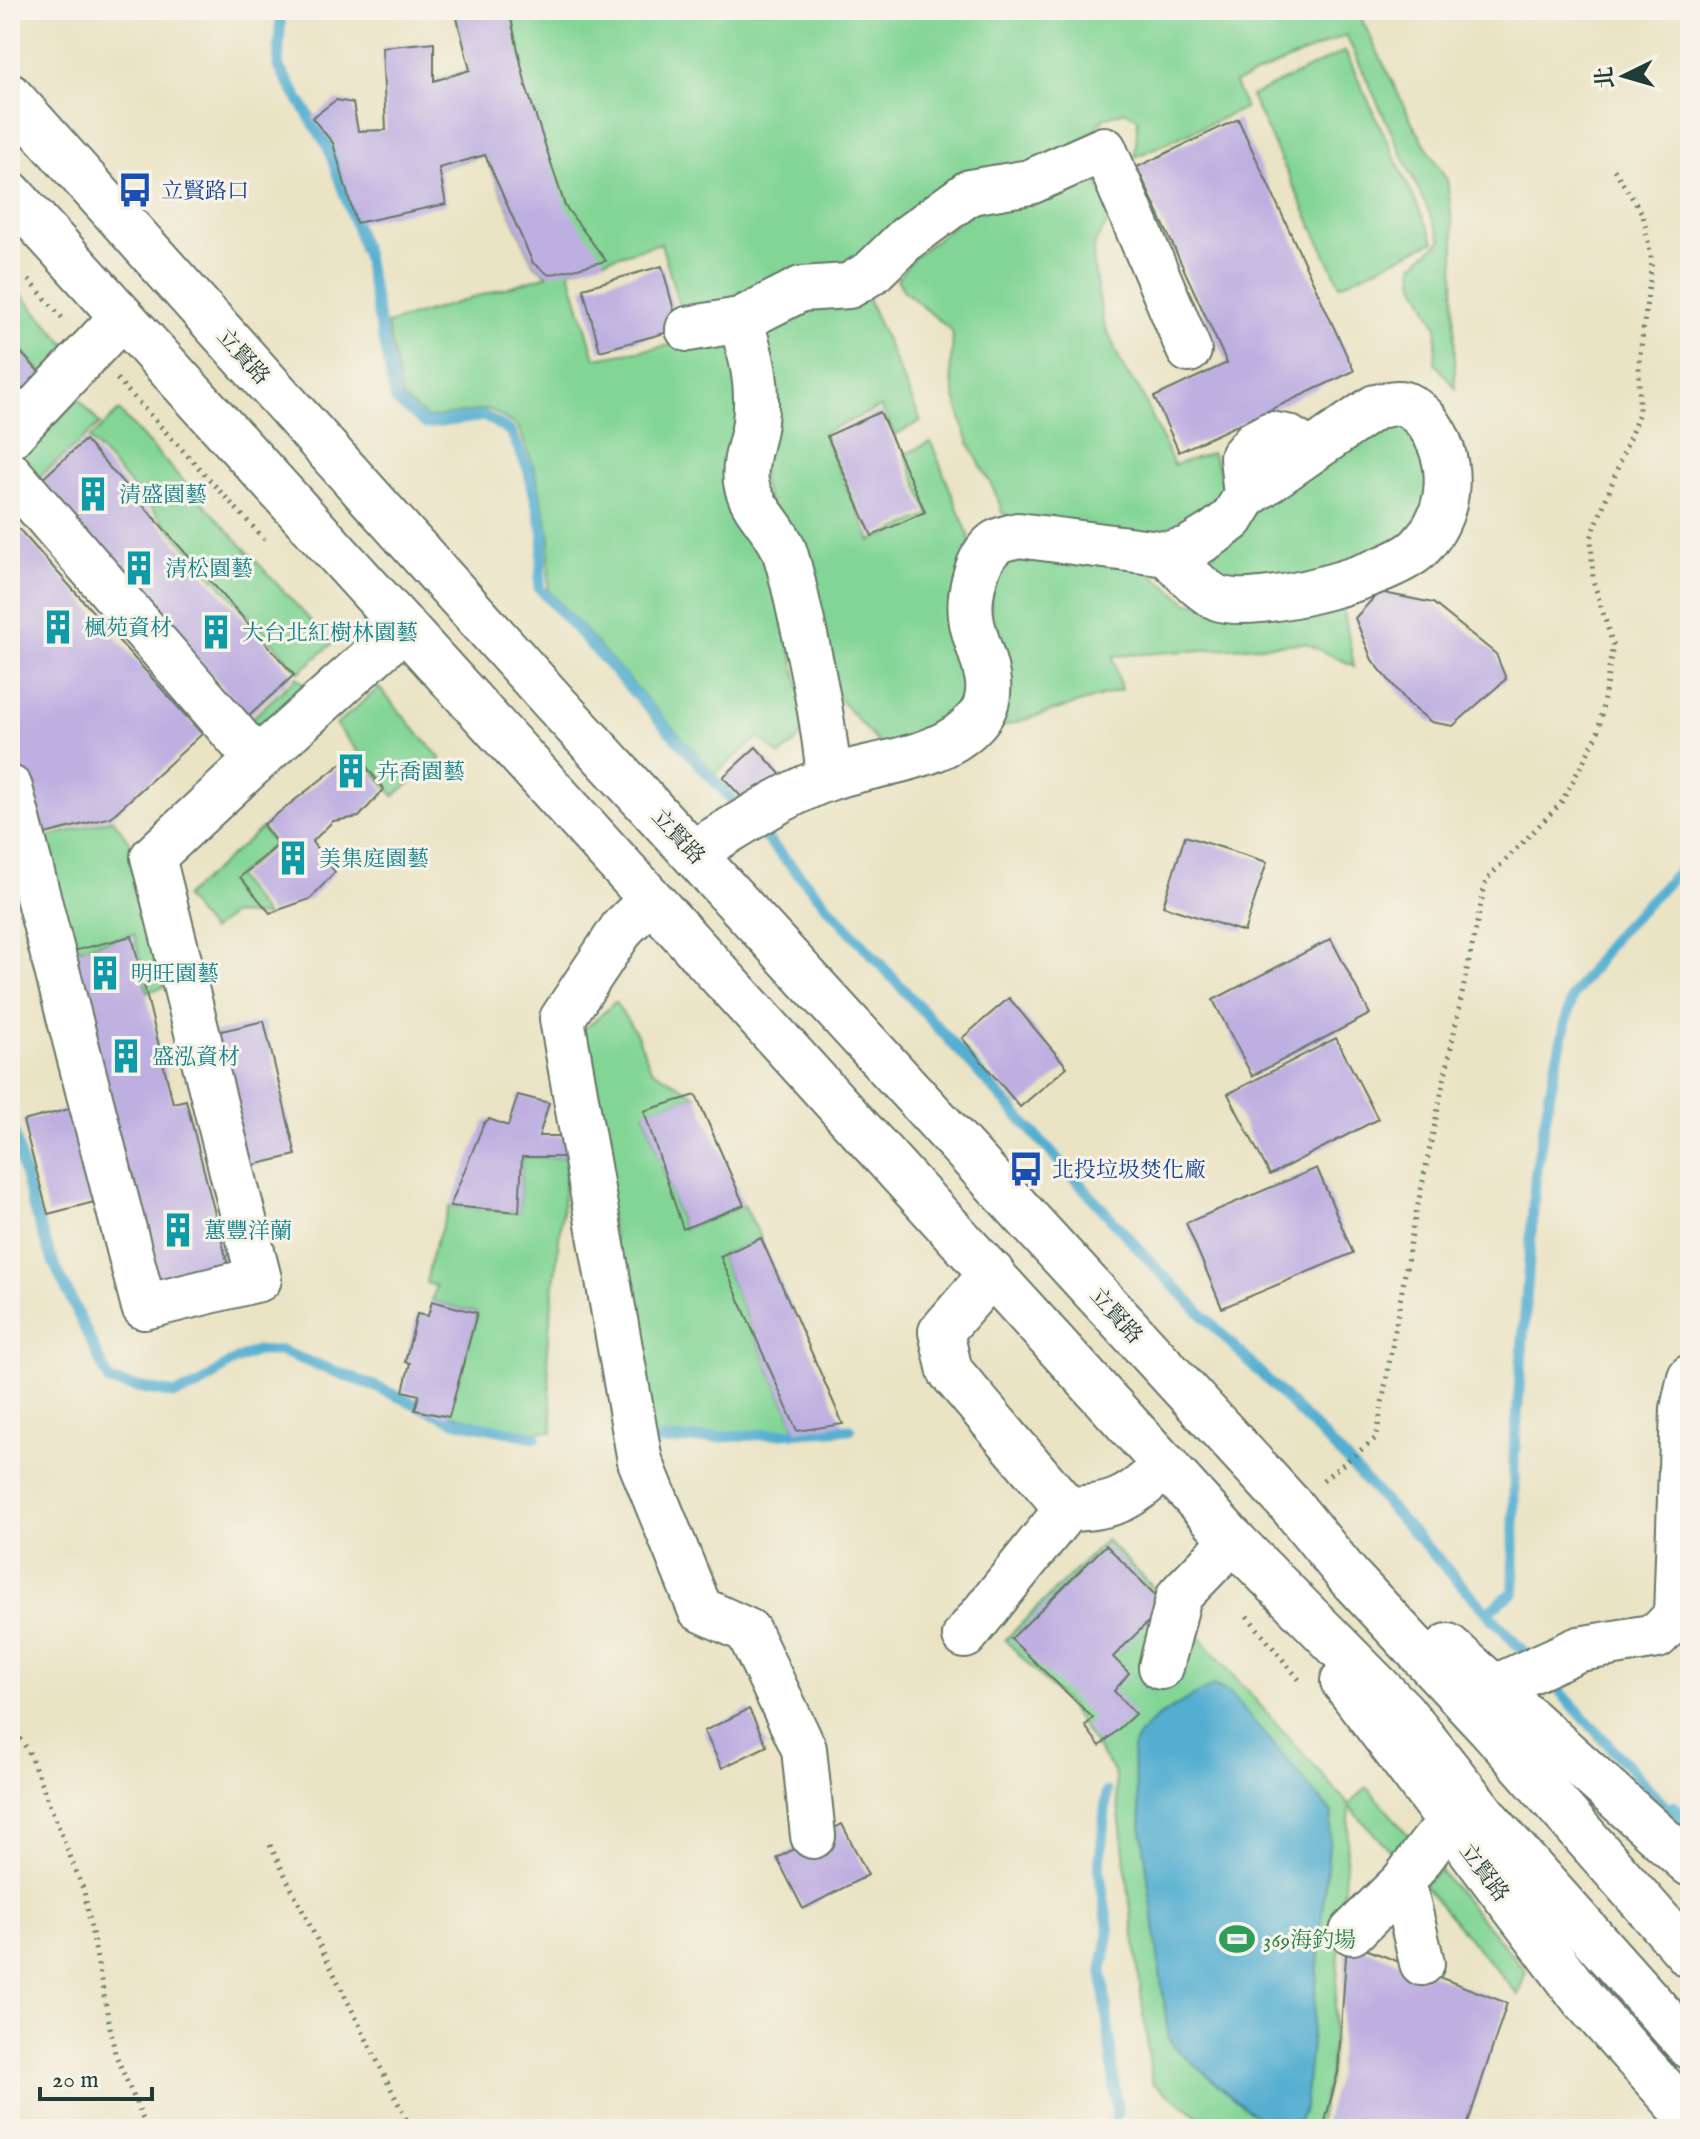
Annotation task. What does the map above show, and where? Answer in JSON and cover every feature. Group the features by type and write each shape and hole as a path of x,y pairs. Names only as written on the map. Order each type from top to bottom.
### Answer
{"street":[{"name":"立賢路","path":"10,96 551,699 1293,1508 1349,1577 1489,1727 1676,1943"},
{"path":"688,329 740,320 801,289 849,286 872,272 907,238 970,192 1030,182 1104,149 1189,350"},
{"name":"立賢路","path":"10,193 1233,1540 1403,1712 1470,1824 1584,2000 1690,2118"},
{"path":"10,436 122,317"},
{"path":"740,320 754,361 757,395 755,426 746,455 746,483 754,503 767,518 784,549 823,713 829,778"},
{"path":"694,852 829,778 869,770 947,743 968,731 982,711 988,692 988,673 971,619 979,563 996,542 1018,535 1167,554 1188,549 1232,519 1246,496 1375,407 1400,403 1422,414 1446,455 1448,481 1438,518 1419,549 1320,591 1300,597 1250,601 1218,598 1167,554"},
{"path":"10,474 257,760"},
{"path":"10,788 144,1307 259,1279 153,857 404,628"},
{"path":"651,900 623,927 562,1019 640,1461 700,1609 748,1631 804,1749 813,1836"},
{"path":"1062,1255 1004,1286 941,1332 950,1371 1067,1509"},
{"path":"1495,1687 1579,1649 1657,1636 1676,1616 1683,1409 1690,1377"},
{"path":"965,1636 1067,1509 1104,1508 1135,1494 1166,1465"},
{"path":"1161,1667 1179,1596 1233,1540"},
{"name":"立賢路","path":"1349,1577 1429,1629 1690,1864"},
{"name":"立賢路","path":"1470,1824 1613,1983"},
{"path":"1352,1932 1403,1882 1433,1842 1470,1824"},
{"path":"1403,1882 1422,1963"},
{"path":"1613,1983 1690,2047"},
{"path":"1613,1983 1690,2089"}],"path":[{"path":"1293,1508 1376,1438 1413,1228 1486,880 1561,803 1598,734 1613,645 1593,580 1591,538 1639,413 1639,362 1652,262 1643,215 1612,166"},
{"path":"20,270 274,549"},
{"path":"1246,1615 1305,1687"},
{"path":"10,1726 28,1750 84,1891 115,2053 147,2129"},
{"path":"270,1845 406,2119 406,2129"}],"green space":[{"path":"455,10 1357,10 1414,126 1447,180 1454,238 1455,388 1435,363 1437,327 1415,283 1413,265 1442,240 1346,35 1235,83 1245,108 1135,157 1138,118 1125,111 1104,118 1089,136 841,269 681,313 661,243 569,270 595,358 702,340 734,349 765,540 808,723 797,741 780,756 759,737 715,774 548,590 550,535 534,467 518,427 489,409 428,418 402,398 387,324 548,275 533,263 485,155 439,168 434,81 470,70"},
{"path":"1345,51 1434,241 1340,285 1251,96"},
{"path":"1094,174 1112,217 1095,242 1093,262 1103,321 1125,372 1139,388 1174,465 1211,453 1220,472 1221,491 1216,505 1202,521 1181,530 1156,534 1098,532 1023,522 1002,513 996,494 968,440 958,407 951,368 952,331 904,291 897,279 912,259 969,213"},
{"path":"10,282 71,350 45,376 10,338"},
{"path":"868,299 921,421 895,435 881,407 823,433 871,541 930,515 905,454 931,442 970,539 973,692 950,722 881,746 833,692 762,483 763,339 768,322 787,309"},
{"path":"79,399 100,424 37,479 17,456"},
{"path":"119,411 332,644 299,672 89,439"},
{"path":"1391,419 1411,427 1434,458 1422,526 1311,583 1219,586 1204,564 1255,509"},
{"path":"1019,554 1143,567 1188,603 1342,601 1354,666 1305,643 1113,656 1121,690 988,731 991,582 1003,560"},
{"path":"297,677 314,696 267,738 251,719"},
{"path":"379,688 441,759 394,796 336,725"},
{"path":"113,819 130,843 164,987 147,992 134,934 64,952 34,841"},
{"path":"262,828 274,844 236,877 266,916 232,914 211,931 184,897"},
{"path":"615,1002 636,1033 651,1069 696,1095 644,1112 683,1229 744,1205 761,1238 720,1256 797,1431 650,1437 576,1032 591,1024"},
{"path":"522,1157 568,1157 547,1349 553,1432 513,1430 449,1414 477,1313 432,1301 436,1286 426,1283 432,1253 450,1206 519,1212"},
{"name":"369海釣場","path":"1106,1540 1168,1602 1349,1805 1367,1787 1420,1849 1402,1864 1350,1807 1330,2072 1317,2129 1217,2129 1152,2083 1114,1772 1066,1703 1005,1640"},
{"path":"1439,1870 1526,1971 1518,1995 1423,1885"}],"water":[{"path":"1213,1685 1229,1692 1332,1813 1305,2107 1297,2122 1284,2128 1263,2121 1238,2102 1175,2048 1168,2035 1132,1753 1143,1730 1153,1721"}],"building":[{"path":"455,10 509,10 526,86 565,206 606,261 549,275 533,263 485,155 439,168 446,204 356,223 333,143 312,118 336,100 353,103 358,131 386,130 382,47 434,42 434,81 470,70"},
{"path":"1238,119 1354,371 1179,452 1154,397 1227,363 1137,167"},
{"path":"662,266 679,329 600,351 583,288"},
{"path":"10,341 44,377 10,409"},
{"path":"880,412 925,512 872,536 827,436"},
{"path":"85,440 294,675 249,716 40,481"},
{"name":"楓苑資材","path":"10,519 202,734 111,817 30,838 10,760"},
{"path":"1379,592 1433,603 1496,654 1506,679 1453,726 1431,722 1409,704 1372,660 1355,618"},
{"path":"756,747 789,784 757,814 723,777"},
{"name":"美集庭園藝","path":"355,753 384,789 359,817 333,821 312,842 335,872 310,899 270,913 240,877 278,845 263,825"},
{"path":"1185,836 1267,862 1244,932 1163,906"},
{"path":"132,936 173,1103 186,1100 228,1265 150,1285 65,953"},
{"path":"1331,939 1370,1014 1252,1076 1213,1000"},
{"path":"1009,998 1067,1067 1020,1107 962,1038"},
{"path":"264,1021 296,1155 245,1167 213,1033"},
{"path":"1336,1038 1378,1119 1270,1175 1228,1094"},
{"path":"518,1095 549,1103 539,1136 568,1136 568,1157 522,1157 519,1212 450,1206 484,1123 489,1119 508,1126"},
{"path":"696,1095 744,1205 683,1229 644,1111"},
{"path":"77,1107 102,1200 48,1214 23,1121"},
{"path":"1317,1168 1353,1253 1222,1308 1186,1223"},
{"path":"761,1238 843,1424 797,1431 720,1256"},
{"path":"432,1301 477,1313 449,1417 415,1410 419,1395 403,1391 410,1363 405,1362 417,1314 428,1316"},
{"path":"1106,1545 1165,1605 1113,1657 1129,1673 1114,1691 1135,1714 1100,1746 1085,1726 1093,1718 1011,1639"},
{"path":"749,1709 767,1746 722,1768 704,1731"},
{"path":"842,1824 868,1875 803,1909 777,1858"},
{"path":"1347,1942 1507,2003 1466,2129 1323,2129 1338,2072"}],"waterway":[{"path":"281,10 278,66 327,145 365,252 396,401 426,424 485,416 511,432 528,469 544,534 539,588 743,812"},
{"path":"754,825 1158,1270 1336,1449 1532,1661"},
{"path":"1487,1612 1514,1592 1514,1456 1536,1170 1553,1076 1572,997 1613,938 1690,860"},
{"path":"10,1116 32,1205 51,1257 110,1382 175,1394 199,1386 229,1363 256,1351 280,1351 379,1388 453,1421 536,1437"},
{"path":"657,1441 850,1429"},
{"path":"1544,1674 1690,1834"},
{"path":"1107,1792 1099,1869 1109,1932 1102,1970 1117,2111 1114,2129"},
{"path":"1674,1806 1690,1822"}],"place":[{"name":"立賢路口","path":"135,190"},
{"name":"清盛園藝","path":"93,494"},
{"name":"清松園藝","path":"139,568"},
{"name":"楓苑資材","path":"58,627"},
{"name":"大台北紅樹林園藝","path":"216,632"},
{"name":"卉喬園藝","path":"351,771"},
{"name":"美集庭園藝","path":"293,858"},
{"name":"明旺園藝","path":"105,973"},
{"name":"盛泓資材","path":"126,1056"},
{"name":"北投垃圾焚化廠","path":"1026,1169"},
{"name":"蕙豐洋蘭","path":"178,1230"},
{"name":"369海釣場","path":"1237,1939"}]}
